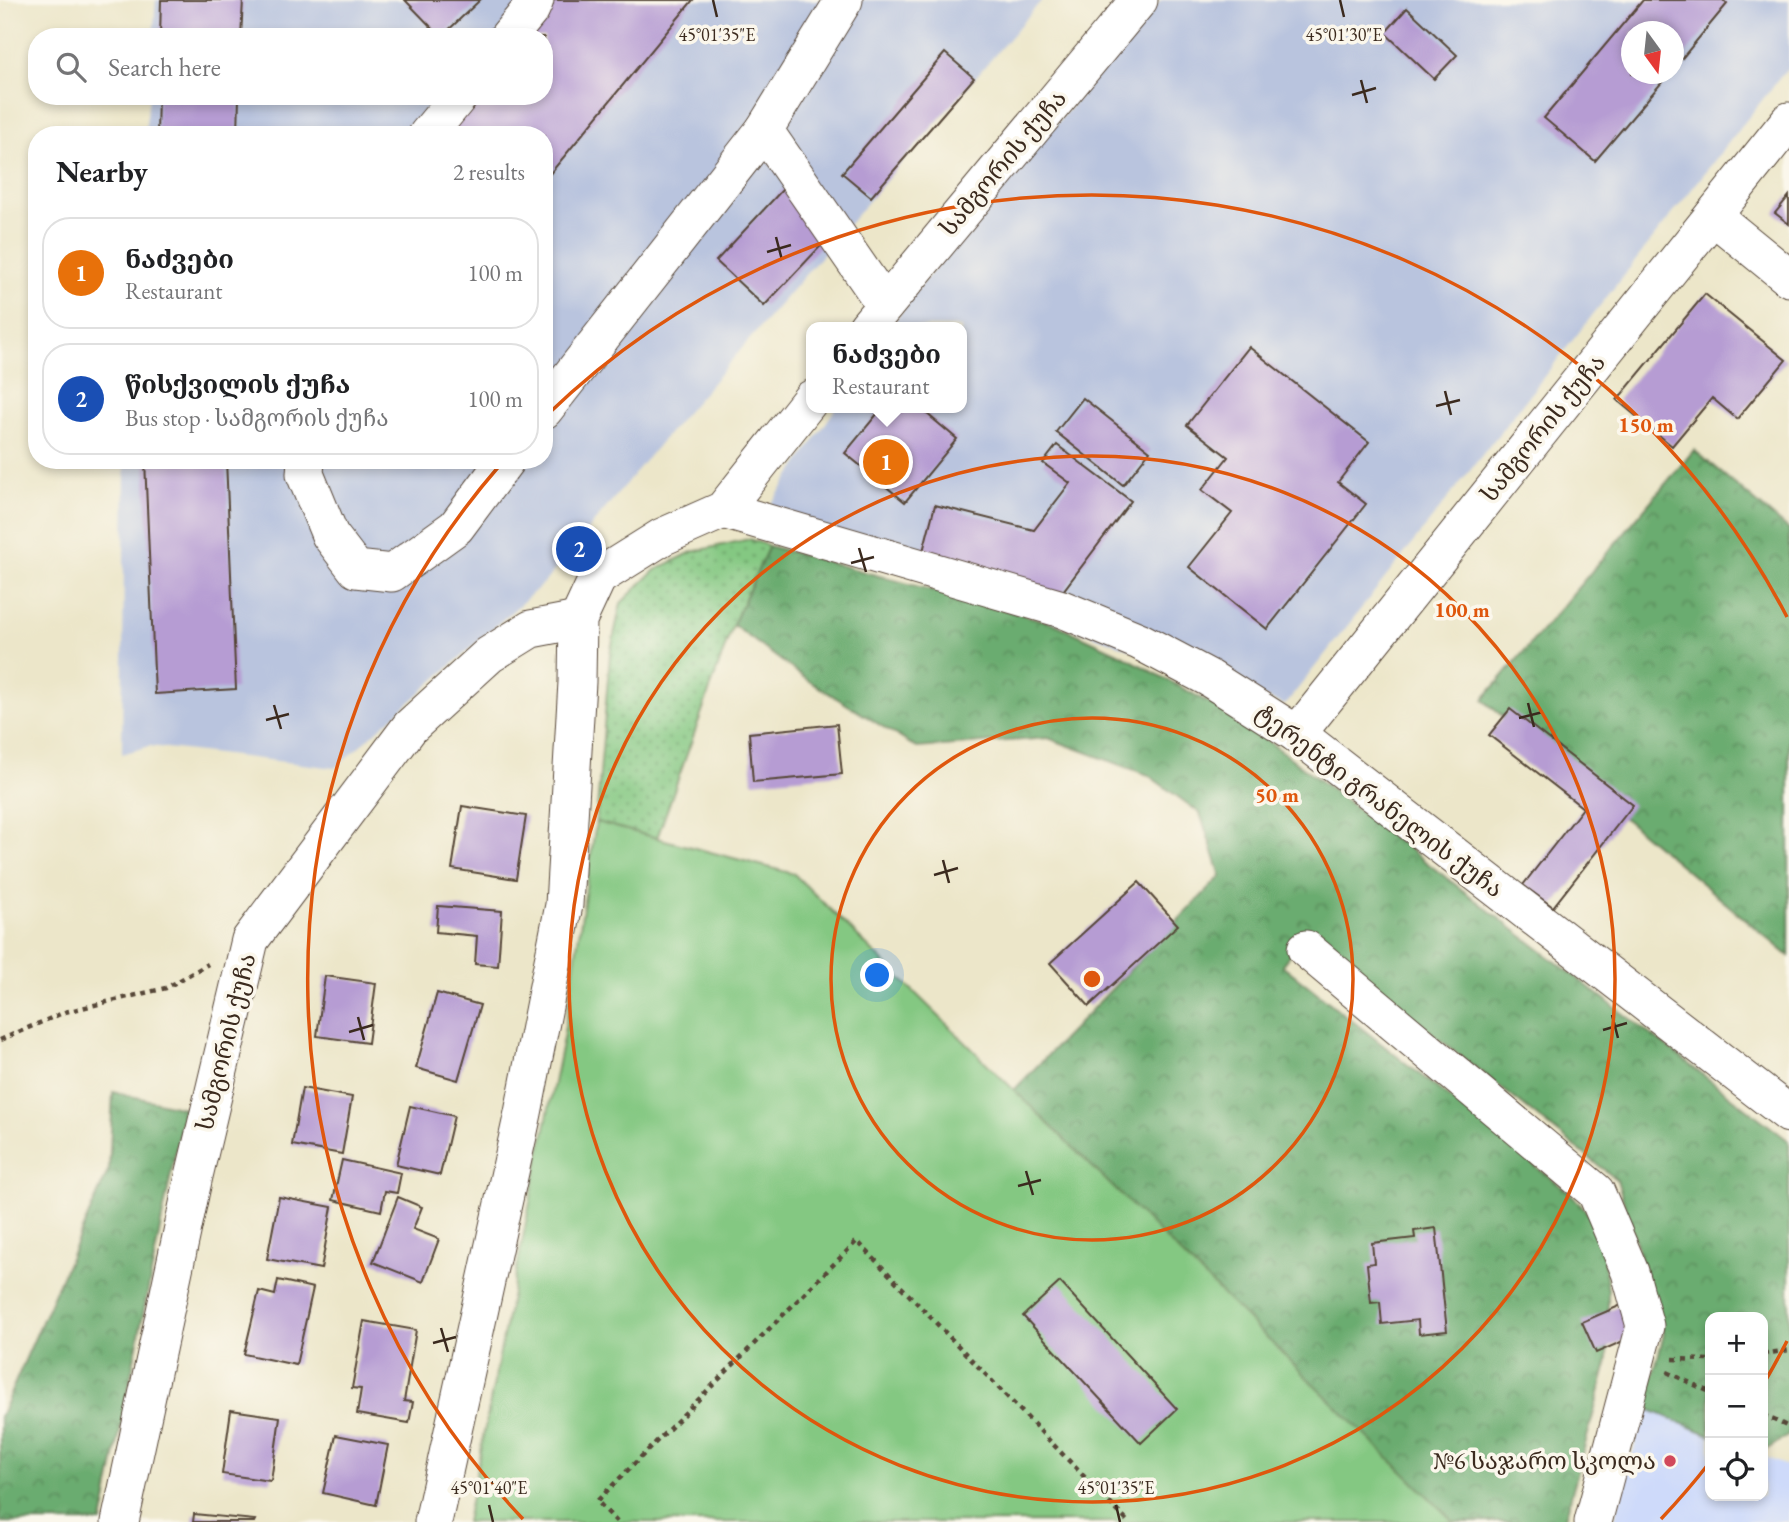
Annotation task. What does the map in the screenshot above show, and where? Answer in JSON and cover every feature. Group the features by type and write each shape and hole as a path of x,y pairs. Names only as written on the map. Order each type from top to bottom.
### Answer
{"street":[{"path":"515,28 535,0"},
{"path":"553,399 764,130 844,0"},
{"name":"სამგორის ქუჩა","path":"876,316 1139,0"},
{"path":"434,126 452,105"},
{"name":"სამგორის ქუჩა","path":"1297,734 1789,121"},
{"path":"764,130 876,316"},
{"path":"1713,216 1789,278"},
{"path":"433,1522 523,1113 564,905 578,620 598,577 662,537 723,510 806,405"},
{"path":"305,469 330,535 355,569 392,573 456,527 499,469"},
{"name":"ტერენტი გრანელის ქუჩა","path":"723,510 1062,609 1139,641 1209,678 1297,734 1789,1114"},
{"name":"სამგორის ქუჩა","path":"120,1522 194,1176 250,940 410,727 489,655 531,629 578,620"},
{"path":"1306,949 1596,1192 1630,1272 1644,1326 1593,1522"}],"path":[{"path":"0,1040 65,1012 166,988 250,940"},
{"path":"617,1522 597,1501 857,1241 1128,1522"},
{"path":"1768,1353 1789,1350"},
{"path":"1768,1417 1789,1427"}],"shaded area":[{"path":"156,0 1042,0 649,456 544,583 335,768 150,746 122,754 125,469 553,469 553,126 146,126 148,105 553,105 553,28 154,28"},
{"path":"1161,0 1789,0 1789,66 1285,705 763,516 833,413 967,413 967,322 894,322 911,297"},
{"name":"№6 საჯარო სკოლა","path":"1645,1408 1705,1433 1705,1501 1768,1501 1768,1458 1789,1467 1789,1522 1614,1522"}],"green space":[{"path":"1694,450 1789,530 1789,956 1483,700"},
{"path":"749,539 769,546 733,625 657,838 596,822 610,654 621,603 655,570 692,552"},
{"path":"769,546 1053,623 1120,654 1241,720 1789,1141 1789,1435 1768,1449 1768,1312 1705,1312 1705,1433 1645,1408 1664,1334 1617,1180 1306,933 1282,965 1573,1196 1599,1227 1608,1290 1608,1360 1564,1522 1454,1522 1014,1090 1221,876 1200,813 1148,775 1048,738 917,748 806,679 733,625"},
{"path":"596,822 794,874 1454,1522 466,1522 564,1033"},
{"path":"113,1092 184,1108 102,1522 0,1522 0,1417 109,1169"}],"building":[{"path":"161,0 243,0 241,28 160,28"},
{"path":"405,0 480,0 450,28 432,28"},
{"path":"552,0 693,0 553,170 553,126 449,126 467,105 553,105 553,28 529,28"},
{"path":"1643,0 1723,0 1727,4 1684,56 1684,21 1625,21"},
{"path":"1407,8 1457,55 1434,79 1385,33"},
{"path":"1621,26 1621,84 1660,84 1595,161 1544,118"},
{"path":"945,53 974,78 871,197 842,173"},
{"path":"158,105 239,105 238,126 157,126"},
{"path":"783,189 832,234 764,306 716,261"},
{"path":"1789,196 1789,224 1775,213"},
{"path":"1705,294 1786,360 1737,419 1712,398 1672,446 1617,400"},
{"path":"1249,347 1369,442 1338,482 1366,504 1267,629 1189,567 1232,513 1202,490 1228,457 1187,425"},
{"path":"1083,398 1150,451 1123,485 1056,432"},
{"path":"878,413 926,413 957,439 905,502 845,453"},
{"path":"1057,445 1131,501 1060,595 921,559 935,505 1034,530 1070,483 1043,463"},
{"path":"145,469 226,469 236,689 155,694"},
{"path":"1510,709 1633,805 1553,907 1523,885 1583,808 1489,735"},
{"path":"837,724 842,774 753,782 749,733"},
{"path":"462,806 526,816 516,879 452,869"},
{"path":"1139,882 1178,925 1089,1006 1050,963"},
{"path":"438,906 502,911 498,966 475,964 477,936 436,932"},
{"path":"325,976 376,983 368,1043 317,1036"},
{"path":"437,993 480,1005 458,1080 416,1068"},
{"path":"302,1088 352,1097 342,1154 292,1145"},
{"path":"410,1106 454,1116 440,1175 396,1165"},
{"path":"342,1160 401,1173 397,1193 385,1191 381,1211 333,1200"},
{"path":"279,1197 332,1207 321,1269 267,1259"},
{"path":"398,1197 422,1207 413,1229 439,1239 423,1282 373,1262"},
{"path":"1436,1228 1447,1331 1419,1334 1418,1320 1382,1324 1380,1302 1371,1303 1367,1264 1374,1263 1372,1243 1415,1238 1414,1231"},
{"path":"278,1280 313,1288 296,1365 244,1354 259,1291 275,1295"},
{"path":"1060,1282 1177,1409 1141,1443 1023,1316"},
{"path":"1626,1303 1639,1334 1596,1353 1582,1322"},
{"path":"364,1321 416,1330 404,1401 413,1402 409,1423 357,1414 361,1389 352,1388"},
{"path":"231,1410 280,1417 271,1481 222,1474"},
{"path":"336,1435 388,1445 376,1505 323,1493"},
{"path":"194,1514 255,1520 193,1522"}],"place":[{"name":"ნაძვები","path":"886,462"},
{"name":"წისქვილის ქუჩა","path":"579,549"},
{"name":"№6 საჯარო სკოლა","path":"1670,1461"}]}
